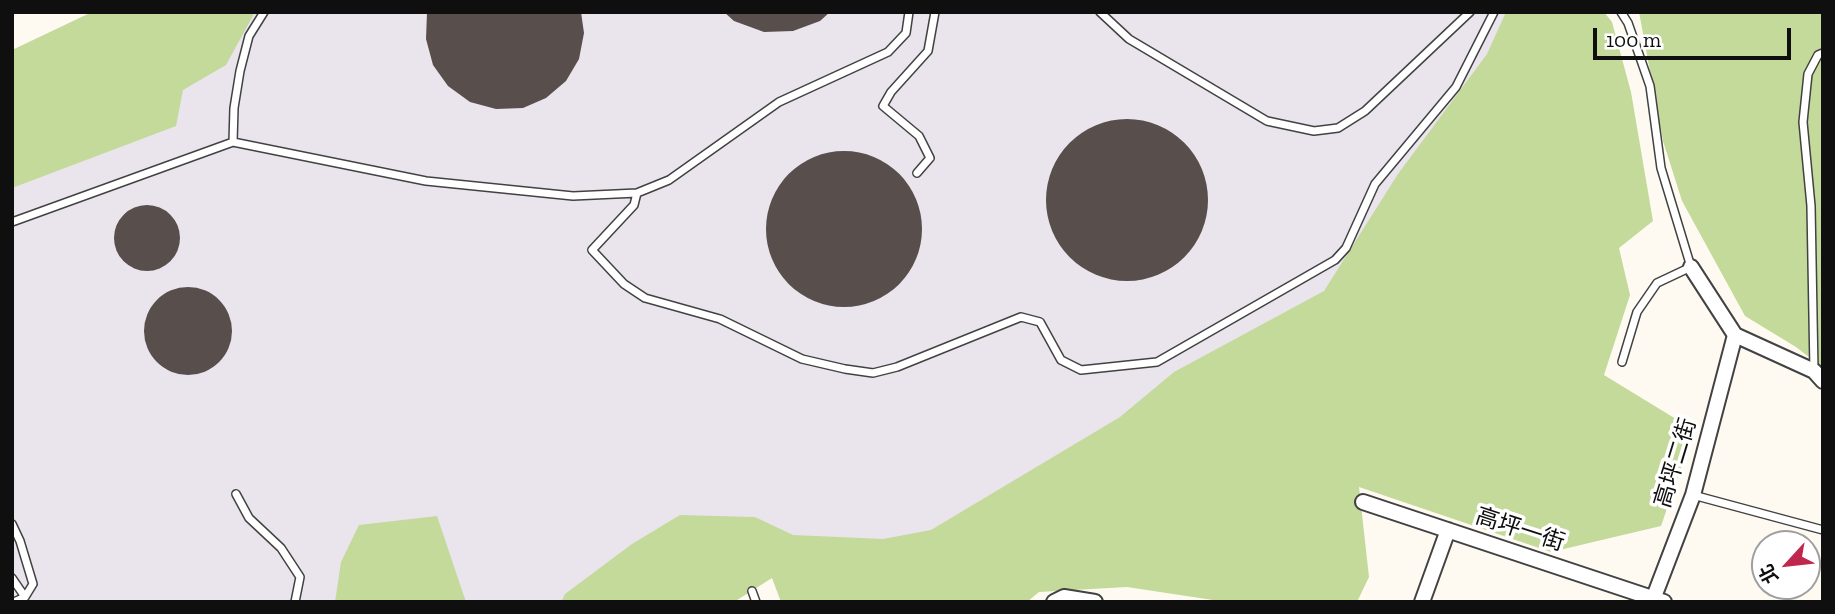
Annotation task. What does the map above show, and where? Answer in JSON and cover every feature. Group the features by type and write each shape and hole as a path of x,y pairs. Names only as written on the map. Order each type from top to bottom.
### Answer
{"street":[{"path":"1691,267 1735,335 1818,376"},
{"name":"高坪二街","path":"1656,601 1693,495 1735,335"},
{"name":"高坪一街","path":"1363,502 1656,601"},
{"path":"1422,602 1448,530"},
{"path":"1054,602 1064,597 1095,602"}],"lane":[{"path":"233,142 234,108 240,71 249,36 264,12"},
{"path":"12,222 233,142 425,181 573,196 637,193 669,180 779,102 888,52 906,33 909,12"},
{"path":"917,173 930,158 919,136 883,106 891,92 928,51 935,12"},
{"path":"1100,12 1129,38 1267,121 1314,131 1338,128 1365,111 1471,12"},
{"path":"637,193 635,205 592,250 624,284 645,298 720,320 802,359 873,373 897,368 1021,317 1040,322 1061,360 1081,370 1157,362 1335,260 1346,248 1375,184 1456,87 1494,12"},
{"path":"1620,12 1628,23 1650,86 1661,168 1691,267 1657,284 1637,312 1622,362"},
{"path":"1818,376 1811,206 1803,122 1808,74 1818,55 1823,53"},
{"path":"236,494 249,517 281,548 300,577 295,602"},
{"path":"1693,495 1823,530"},
{"path":"12,524 33,584 25,597 14,602"},
{"path":"12,578 25,597"},
{"path":"752,591 756,602"}],"shaded area":[{"path":"218,12 1530,12 1376,321 916,561 784,562 685,602 12,602 12,124"}],"green space":[{"path":"92,12 255,12 226,65 183,90 176,126 12,188 12,50"},
{"path":"1506,12 1604,12 1612,22 1631,92 1653,221 1619,248 1630,295 1604,375 1694,430 1661,526 1551,552 1359,487 1369,577 1357,602 1226,602 1127,587 1039,592 1027,602 781,602 772,578 734,602 561,602 565,594 632,544 680,515 755,517 793,535 883,539 931,530 1120,417 1174,372 1324,291 1398,174 1487,54"},
{"path":"1639,12 1823,12 1823,368 1796,347 1745,316 1682,201 1663,141"},
{"path":"437,516 466,602 335,602 341,562 359,525"}],"building":[{"path":"427,12 581,12 584,33 579,59 566,81 546,98 523,108 496,109 470,102 448,86 433,65 426,39"},
{"path":"724,12 830,12 820,21 793,31 764,32 734,21"},
{"path":"1127,119 1158,125 1184,143 1202,169 1208,200 1202,231 1184,257 1158,275 1127,281 1096,275 1070,257 1052,231 1046,200 1052,169 1070,143 1096,125"},
{"path":"844,151 874,157 899,174 916,199 922,229 916,259 899,284 874,301 844,307 814,301 789,284 772,259 766,229 772,199 789,174 814,157"},
{"path":"140,205 154,205 166,210 175,219 180,238 178,251 171,262 154,271 140,271 128,266 119,257 114,245 114,231 119,219 128,210"},
{"path":"188,287 205,291 219,300 228,314 232,331 228,348 219,362 205,371 188,375 171,371 157,362 148,348 144,331 148,314 157,300 171,291"}]}
